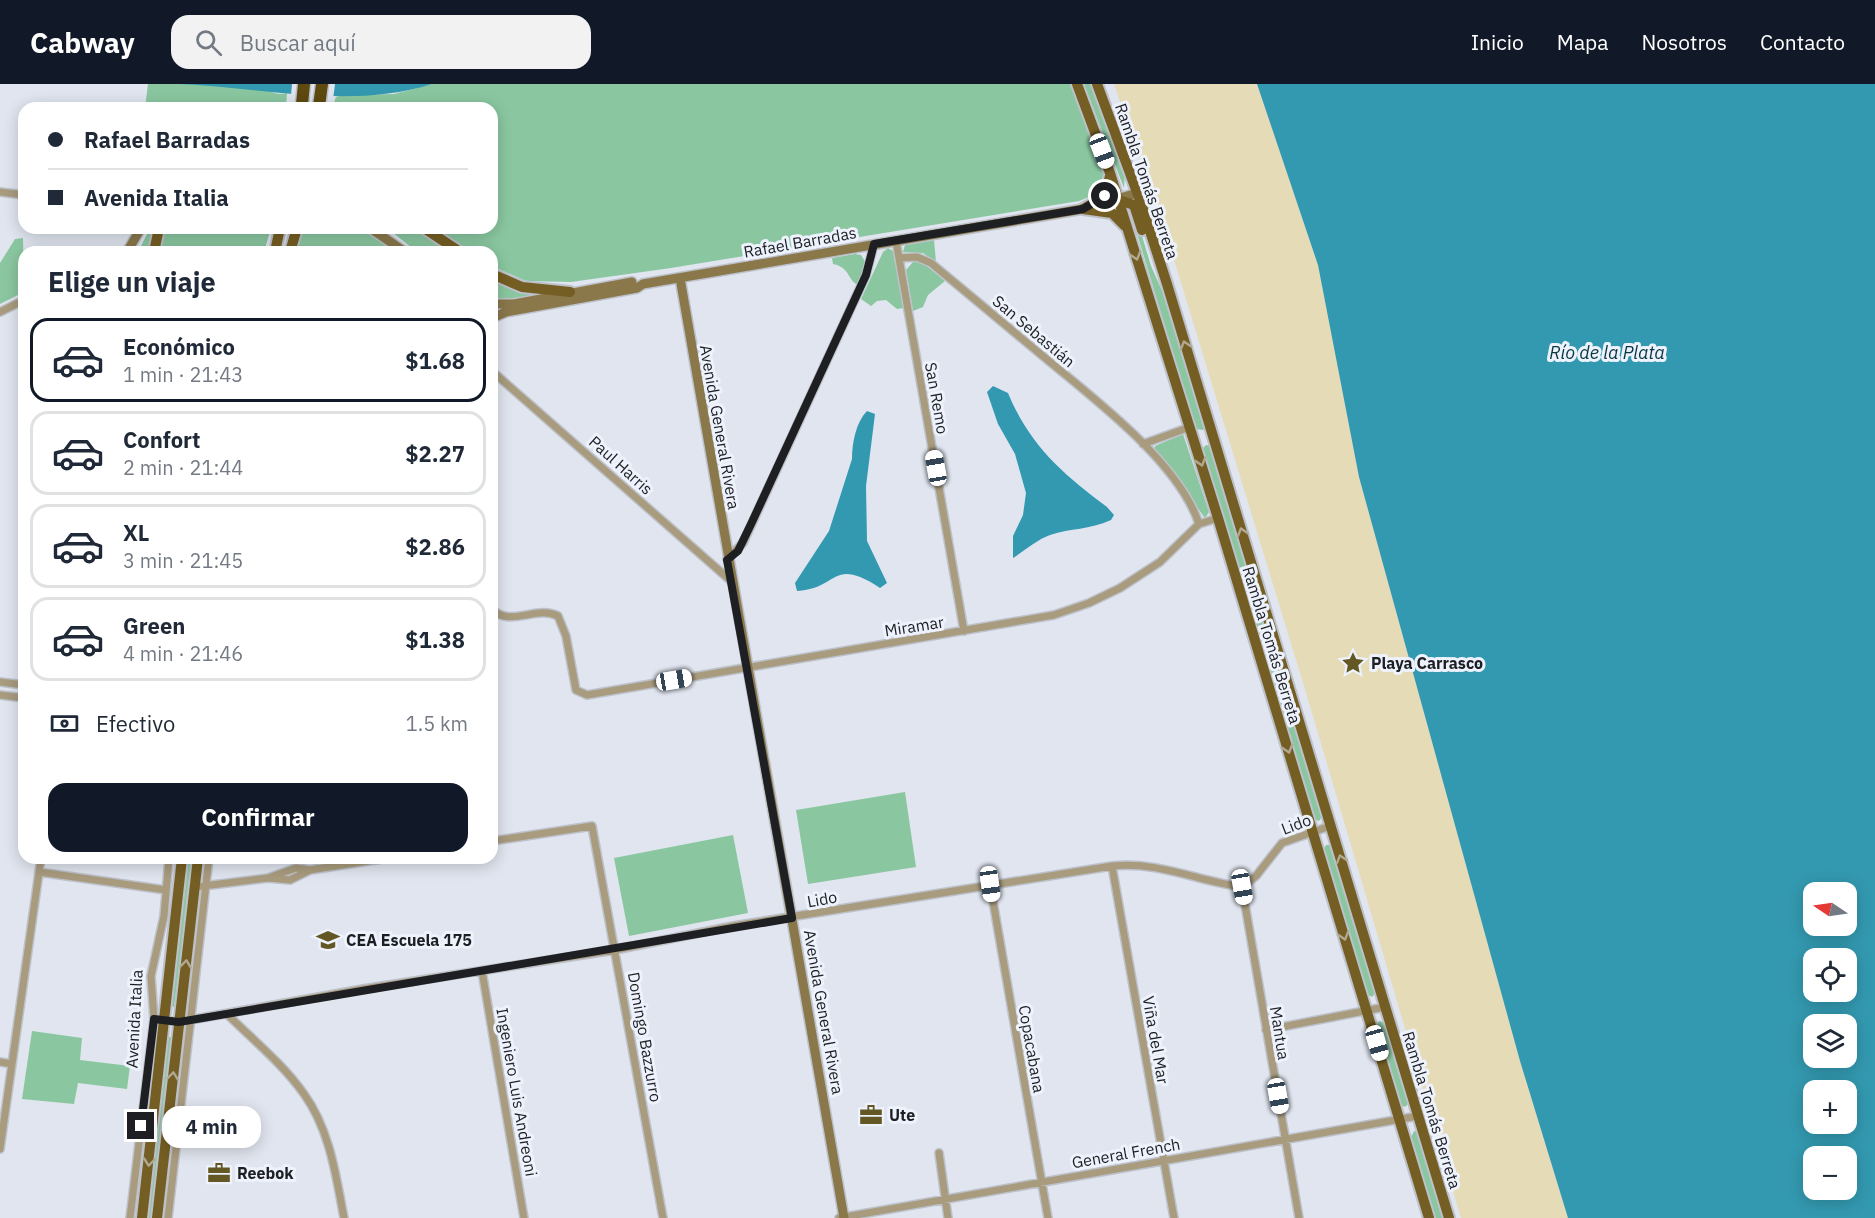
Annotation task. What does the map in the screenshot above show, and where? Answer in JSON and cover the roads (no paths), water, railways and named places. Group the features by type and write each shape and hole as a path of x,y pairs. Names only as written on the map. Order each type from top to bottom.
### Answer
{"highway":[{"path":"302,102 304,84"},
{"path":"320,102 322,84"}],"main road":[{"name":"Rambla Tomás Berreta","path":"1077,84 1119,200 1190,428 1430,1218"},
{"name":"Rambla Tomás Berreta","path":"1097,84 1167,284 1449,1218"},
{"path":"1083,209 1105,196 1110,173"},
{"name":"Rafael Barradas","path":"498,315 506,312 637,288 643,284 1083,209 1137,193"},
{"path":"1119,200 1134,205 1153,261 1167,284"},
{"path":"1083,209 1112,213 1128,230"},
{"path":"379,234 396,246"},
{"path":"388,234 405,246"},
{"path":"433,234 451,246"},
{"path":"498,277 522,287 570,292"},
{"name":"Avenida General Rivera","path":"680,278 727,560 792,918 843,1218"},
{"name":"Rafael Barradas","path":"498,304 514,304 570,292 637,282 643,284"},
{"path":"1194,441 1213,435"},
{"name":"Avenida Italia","path":"142,1218 159,1020 181,864"},
{"path":"157,1218 197,864"}],"street":[{"path":"0,192 18,194"},
{"name":"San Remo","path":"896,241 964,631"},
{"path":"727,560 743,543 866,275 874,244"},
{"name":"San Sebastián","path":"899,258 917,257 931,263 1095,399 1143,444 1186,498 1199,524"},
{"path":"0,312 18,303"},
{"name":"Paul Harris","path":"498,376 731,581"},
{"path":"1143,444 1190,428"},
{"name":"Miramar","path":"498,612 506,617 545,612 558,616 566,636 576,690 587,695 1054,615 1109,595 1160,562 1199,524 1218,518"},
{"path":"0,682 18,684"},
{"path":"0,695 18,697"},
{"name":"Domingo Bazzurro","path":"498,841 592,826 663,1218"},
{"name":"Lido","path":"159,1020 179,1022 615,950 990,884 1112,866 1146,865 1242,887 1256,876 1277,847 1288,840 1330,826"},
{"path":"0,1149 40,864"},
{"name":"Avenida Italia","path":"130,1218 159,1020 151,976 162,924 168,864"},
{"path":"168,1218 209,864"},
{"path":"195,887 207,888 268,878 290,880 310,870 349,864"},
{"name":"Viña del Mar","path":"1112,866 1174,1218"},
{"path":"39,872 166,890"},
{"name":"Copacabana","path":"990,884 1048,1218"},
{"name":"Mantua","path":"1242,887 1299,1218"},
{"name":"Ingeniero Luis Andreoni","path":"482,971 524,1218"},
{"path":"1266,1030 1385,1007"},
{"path":"227,1014 286,1072 305,1095 325,1135 344,1218"},
{"path":"0,1062 12,1064"},
{"name":"General French","path":"843,1218 944,1198 1418,1116"},
{"path":"939,1153 948,1218"}],"water":[{"path":"178,84 432,84 401,92 337,96"},
{"name":"Río de la Plata","path":"1257,84 1875,84 1875,1218 1568,1218 1520,1061 1359,477 1318,265"},
{"path":"993,386 1008,393 1037,444 1076,483 1107,507 1114,515 1111,520 1095,526 1050,535 1013,558 1013,536 1023,515 1026,493 1015,454 998,424 987,392"},
{"path":"867,411 875,414 866,486 867,541 887,583 880,588 864,579 843,574 811,589 797,591 795,583 829,531 852,459 855,433"}],"place":[{"name":"Playa Carrasco","path":"1353,663"},
{"name":"CEA Escuela 175","path":"328,940"},
{"name":"Ute","path":"871,1115"},
{"name":"Reebok","path":"219,1173"}]}
